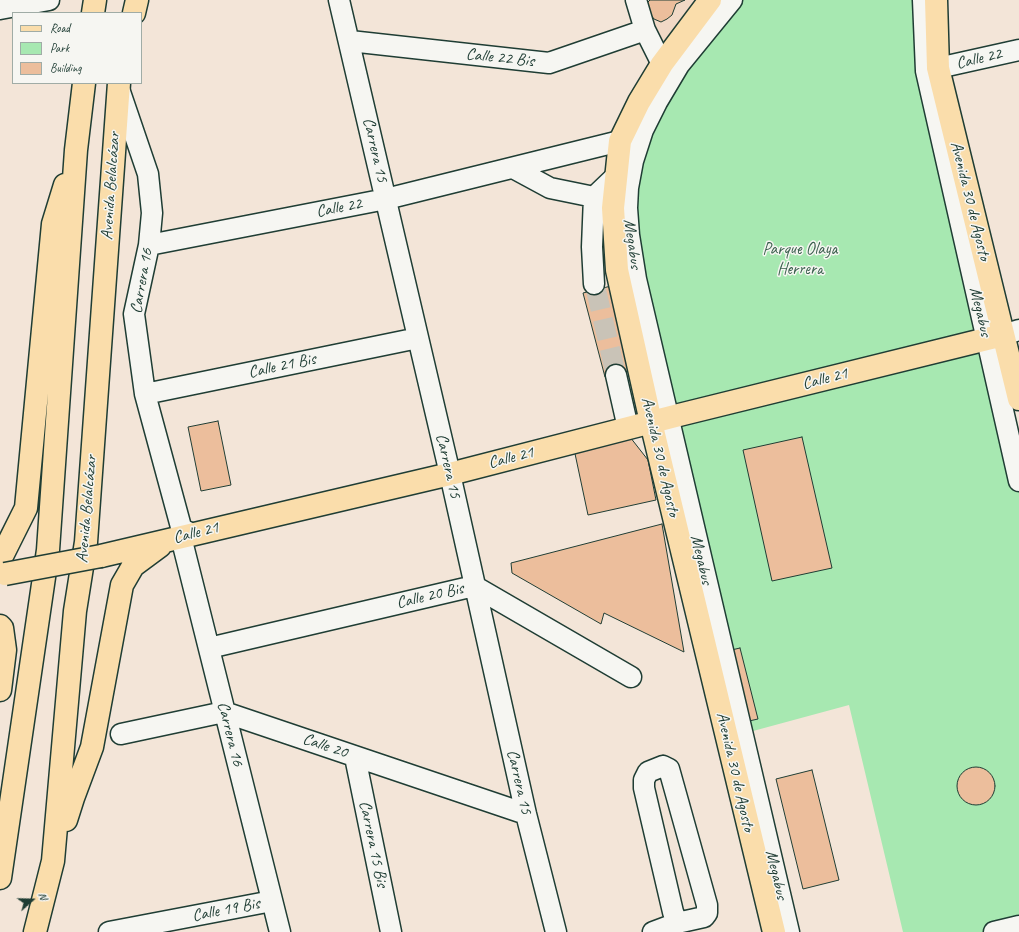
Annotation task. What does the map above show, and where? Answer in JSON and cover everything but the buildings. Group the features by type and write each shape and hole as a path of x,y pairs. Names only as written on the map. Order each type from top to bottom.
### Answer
{"main road":[{"path":"93,12 95,0"},
{"path":"134,12 137,0"},
{"name":"Avenida 30 de Agosto","path":"710,0 662,64 639,102 620,141 613,208 617,270 660,420 774,932"},
{"name":"Avenida 30 de Agosto","path":"936,0 938,68 1019,399"},
{"name":"Avenida Belalcázar","path":"1,867 48,550 76,150 84,84"},
{"name":"Avenida Belalcázar","path":"35,932 54,861 75,611 86,542 119,85"},
{"path":"2,568 3,554 26,508 53,224 76,150"},
{"name":"Calle 21","path":"2,568 101,556 181,533 450,474 628,428 1003,335"},
{"path":"54,861 73,798 92,747 122,585 133,566 154,550 181,533"},
{"path":"0,626 2,628 5,650 0,690"}],"street":[{"path":"0,9 49,0"},
{"name":"Carrera 15","path":"339,0 350,41 450,474 526,814 556,932"},
{"path":"636,0 645,30 662,64"},
{"name":"Megabus","path":"732,0 679,65 657,102 644,130 633,160 628,188 627,208 629,235 660,420 789,932"},
{"name":"Megabus","path":"923,0 925,67 1003,335 1019,481"},
{"name":"Calle 22 Bis","path":"350,41 549,63 645,30"},
{"name":"Calle 22","path":"938,68 1019,50"},
{"name":"Carrera 16","path":"119,85 148,174 152,213 149,245 134,314 145,394 280,932"},
{"name":"Calle 22","path":"149,245 386,199 620,141"},
{"path":"513,168 550,188 594,196"},
{"path":"616,176 594,196 592,246 595,287 617,270"},
{"name":"Calle 21 Bis","path":"145,394 418,338"},
{"path":"616,375 628,428"},
{"name":"Calle 20 Bis","path":"209,648 474,586 631,677"},
{"path":"121,734 224,712"},
{"name":"Calle 20","path":"224,712 526,814"},
{"name":"Carrera 15 Bis","path":"355,757 391,932"},
{"path":"653,932 678,923 704,918 707,913 707,905 669,769 663,766 648,772 644,780 673,912 678,923"},
{"name":"Calle 19 Bis","path":"109,932 272,901"},
{"path":"994,932 1019,926"}],"shaded area":[{"path":"636,0 710,0 662,64"}],"green space":[{"name":"Parque Olaya Herrera","path":"732,0 923,0 1019,481 1019,926 994,932 903,932 849,705 742,734 740,723 757,719 740,648 723,652 629,235 638,147"}],"tunnel":[{"path":"596,290 616,375"}]}
